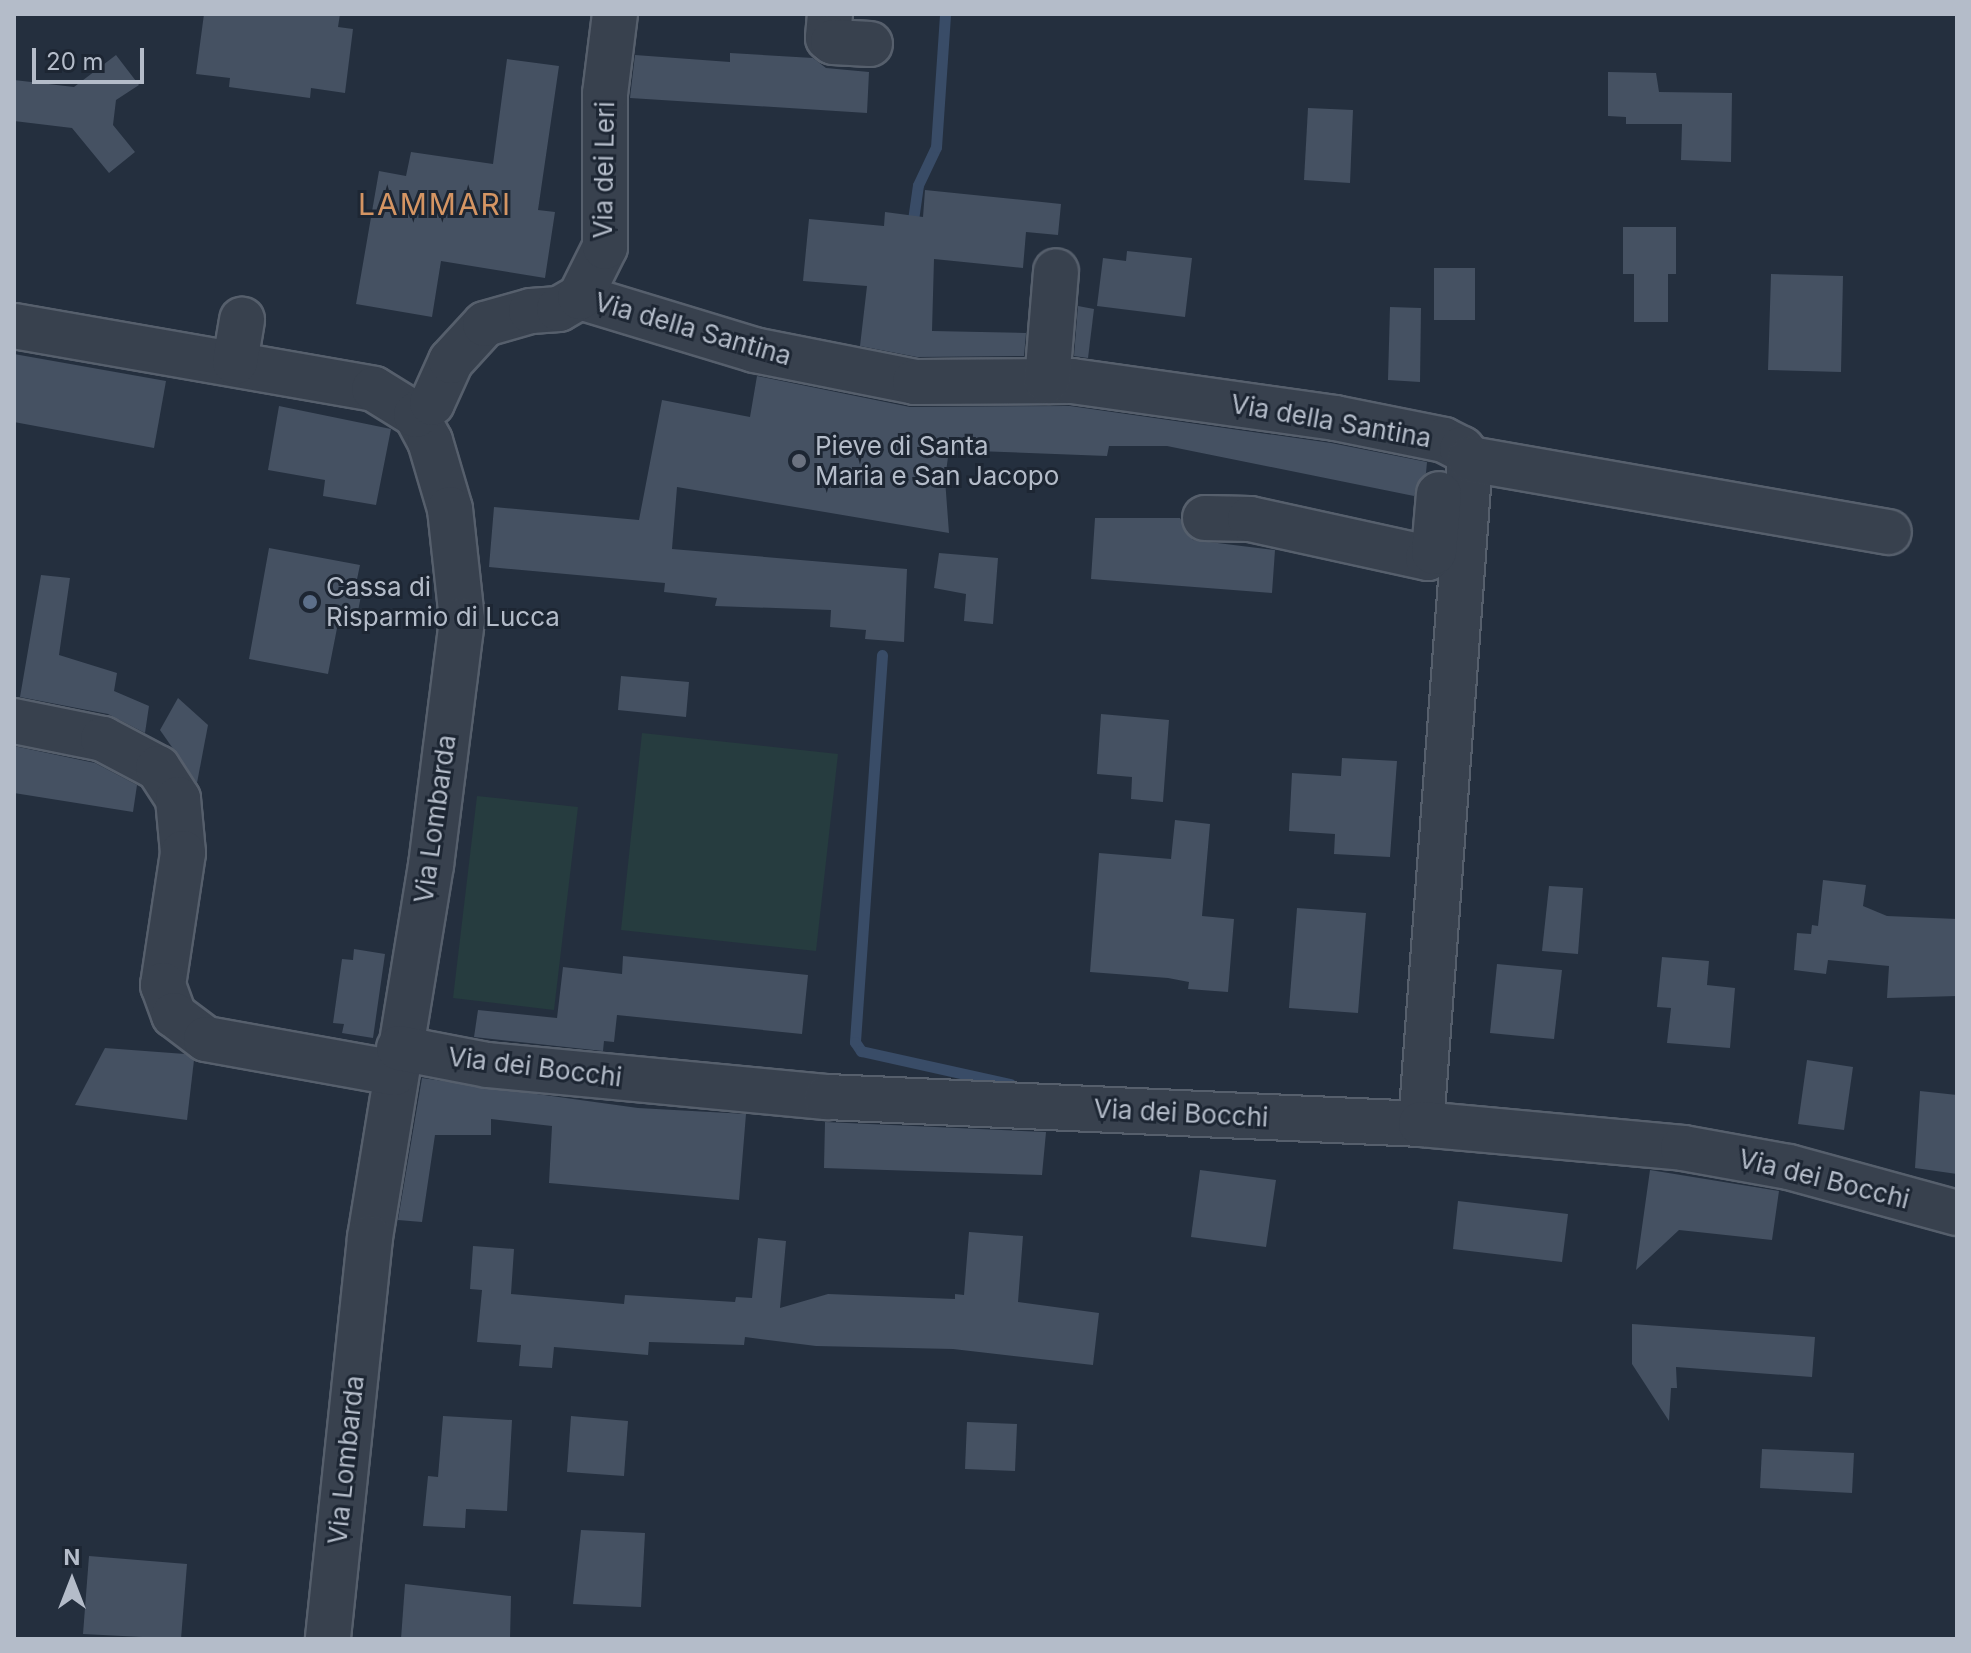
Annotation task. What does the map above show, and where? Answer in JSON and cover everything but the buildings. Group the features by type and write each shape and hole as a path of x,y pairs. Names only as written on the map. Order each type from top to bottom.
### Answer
{"street":[{"name":"Via dei Leri","path":"580,297 605,247 605,94 615,14"},
{"path":"830,14 828,38 833,42 870,44"},
{"path":"1047,381 1056,271"},
{"name":"Via della Santina","path":"580,297 754,350 915,382 1047,381 1335,418 1457,450 1889,532"},
{"path":"14,326 238,341 433,408 451,361 485,324 531,311 559,309 580,297"},
{"name":"Via Lombarda","path":"328,1639 367,1267 397,1060 431,865 462,620 450,509 430,441 433,408"},
{"path":"1205,518 1250,519 1428,558 1434,552 1457,450"},
{"path":"1421,1124 1457,450"},
{"name":"Via dei Bocchi","path":"14,721 103,739 158,768 178,799 183,853 163,985 174,1015 206,1039 397,1060 487,1065 827,1097 1421,1124 1683,1148 1789,1167 1957,1213"}],"green space":[{"path":"642,733 838,754 816,951 621,930"},
{"path":"477,796 578,807 554,1010 453,998"}],"waterway":[{"path":"912,227 918,185 936,147 945,14"},
{"path":"882,655 855,1042 861,1051 1010,1084"}],"place":[{"name":"Pieve di Santa Maria e San Jacopo","path":"799,461"},
{"name":"Cassa di Risparmio di Lucca","path":"310,602"}],"district":[{"name":"LAMMARI","path":"435,204"}]}
